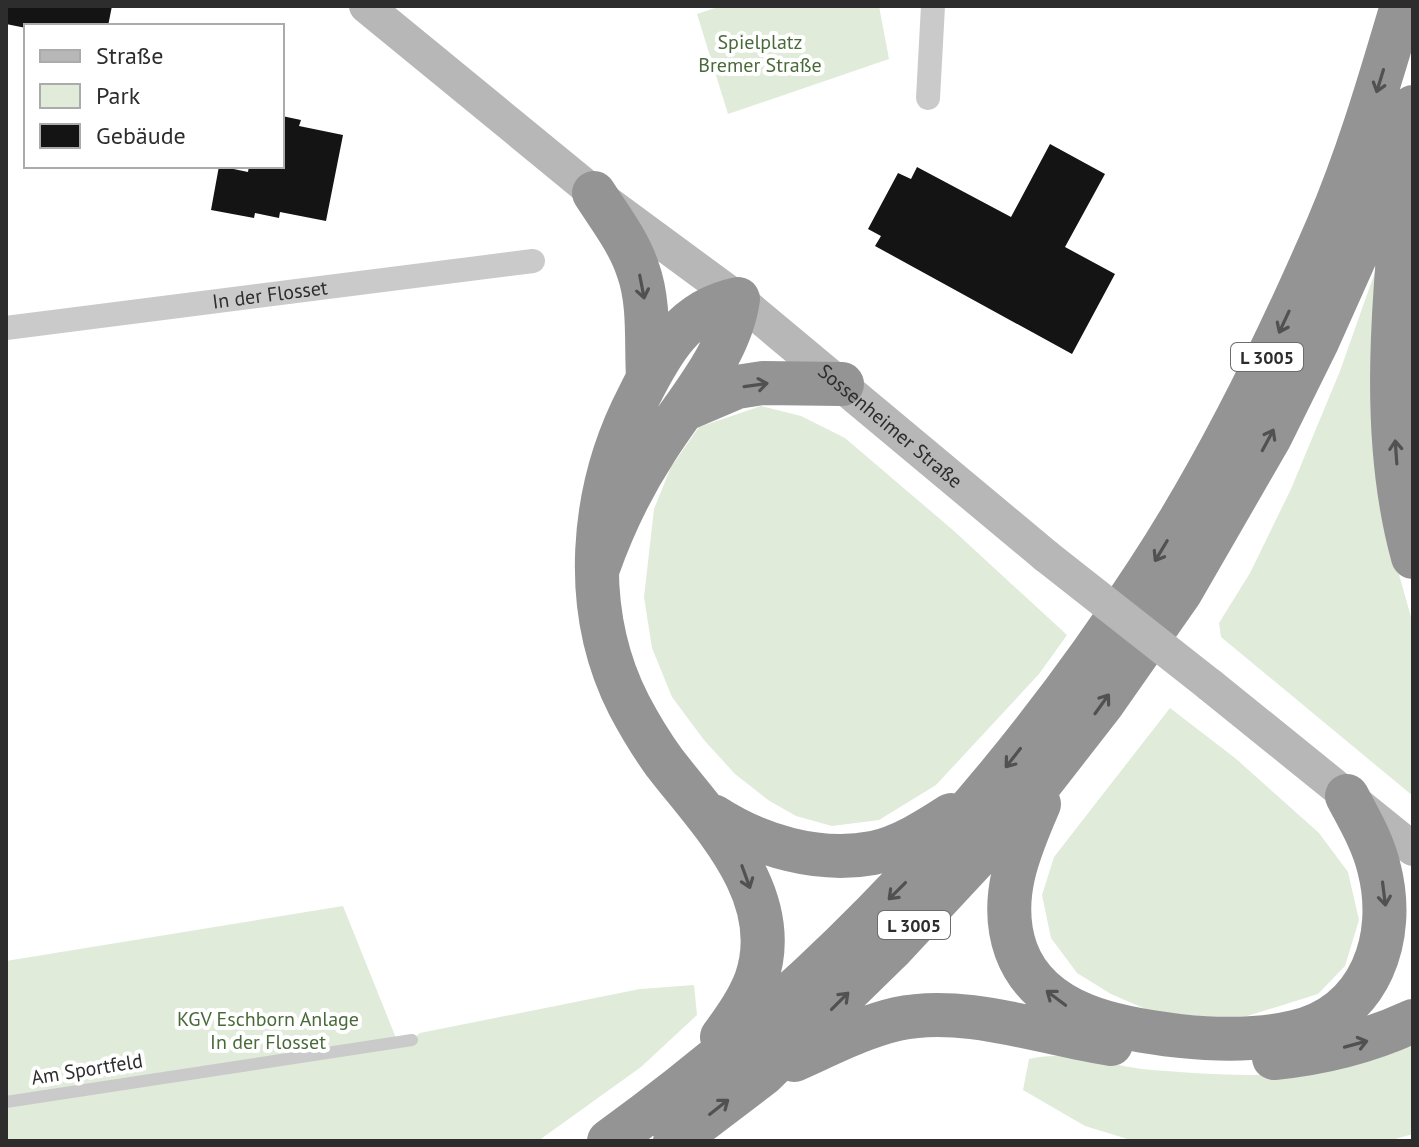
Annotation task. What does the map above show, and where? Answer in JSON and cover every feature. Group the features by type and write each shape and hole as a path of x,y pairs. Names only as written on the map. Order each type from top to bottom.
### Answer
{"highway":[{"name":"L 3005","path":"609,1141 682,1085 812,975 911,877 987,792 1073,680 1148,573 1237,418 1328,225 1373,104 1402,6"},
{"path":"1412,111 1397,277 1393,362 1395,450 1402,517 1413,557"},
{"name":"L 3005","path":"675,1141 763,1074 837,1004 936,903 1056,767 1180,593 1270,437 1364,237 1412,111"},
{"path":"594,193 624,240 638,270 644,298 648,377"},
{"path":"598,568 627,498 725,340 738,299 718,303 699,313 670,344 648,377 613,456 605,483 598,535 598,568 599,606 606,641 628,703 663,760 706,810 739,859 761,924 762,949 756,978 743,1008 682,1085"},
{"path":"683,410 737,387 763,383 842,384"},
{"path":"1056,767 1014,869 1009,899 1010,925 1017,953 1031,975 1050,995 1074,1011 1104,1024 1218,1040 1298,1031 1325,1020 1350,1002 1379,957 1385,931 1385,899 1380,869 1371,841 1347,796"},
{"path":"706,810 746,836 820,854 850,855 876,852 908,840 987,792"},
{"path":"763,1074 857,1032 897,1019 920,1016 975,1018 1171,1053 1252,1060 1336,1049 1377,1038 1413,1021"}],"main road":[{"name":"Sossenheimer Straße","path":"366,6 594,193 738,299 1046,556 1413,849"}],"street":[{"path":"928,98 933,6"},
{"name":"In der Flosset","path":"6,328 533,261"}],"lane":[{"name":"Am Sportfeld","path":"6,1102 412,1040"}],"green space":[{"name":"Spielplatz Bremer Straße","path":"721,6 879,6 889,59 728,114 697,14"},
{"path":"1381,255 1383,518 1413,624 1413,796 1221,637 1219,623 1250,573 1291,489 1340,371"},
{"path":"761,406 801,416 845,438 954,531 1067,635 1039,674 936,785 879,820 832,826 796,816 768,800 735,774 704,740 672,697 652,648 644,597 654,509 671,467 699,427"},
{"path":"1170,708 1235,758 1319,833 1348,872 1359,920 1345,966 1318,994 1241,1018 1157,1014 1111,994 1077,973 1051,938 1042,895 1054,857"},
{"name":"KGV Eschborn Anlage In der Flosset","path":"343,906 400,1048 420,1033 640,989 694,985 697,1015 641,1067 538,1141 6,1141 6,961"},
{"path":"1413,1042 1413,1134 1388,1141 1134,1141 1085,1126 1023,1090 1029,1059 1044,1056 1075,1057 1152,1070 1277,1074 1330,1068"}],"building":[{"path":"6,6 112,6 108,24 24,24 24,28 6,24"},
{"path":"284,116 301,120 299,126 343,135 326,221 280,212 279,218 255,213 254,218 211,210 219,168 248,172 249,168 284,168"},
{"path":"1050,144 1105,174 1065,247 1115,274 1072,354 875,246 881,236 868,229 898,173 911,179 917,167 1011,217"}]}
